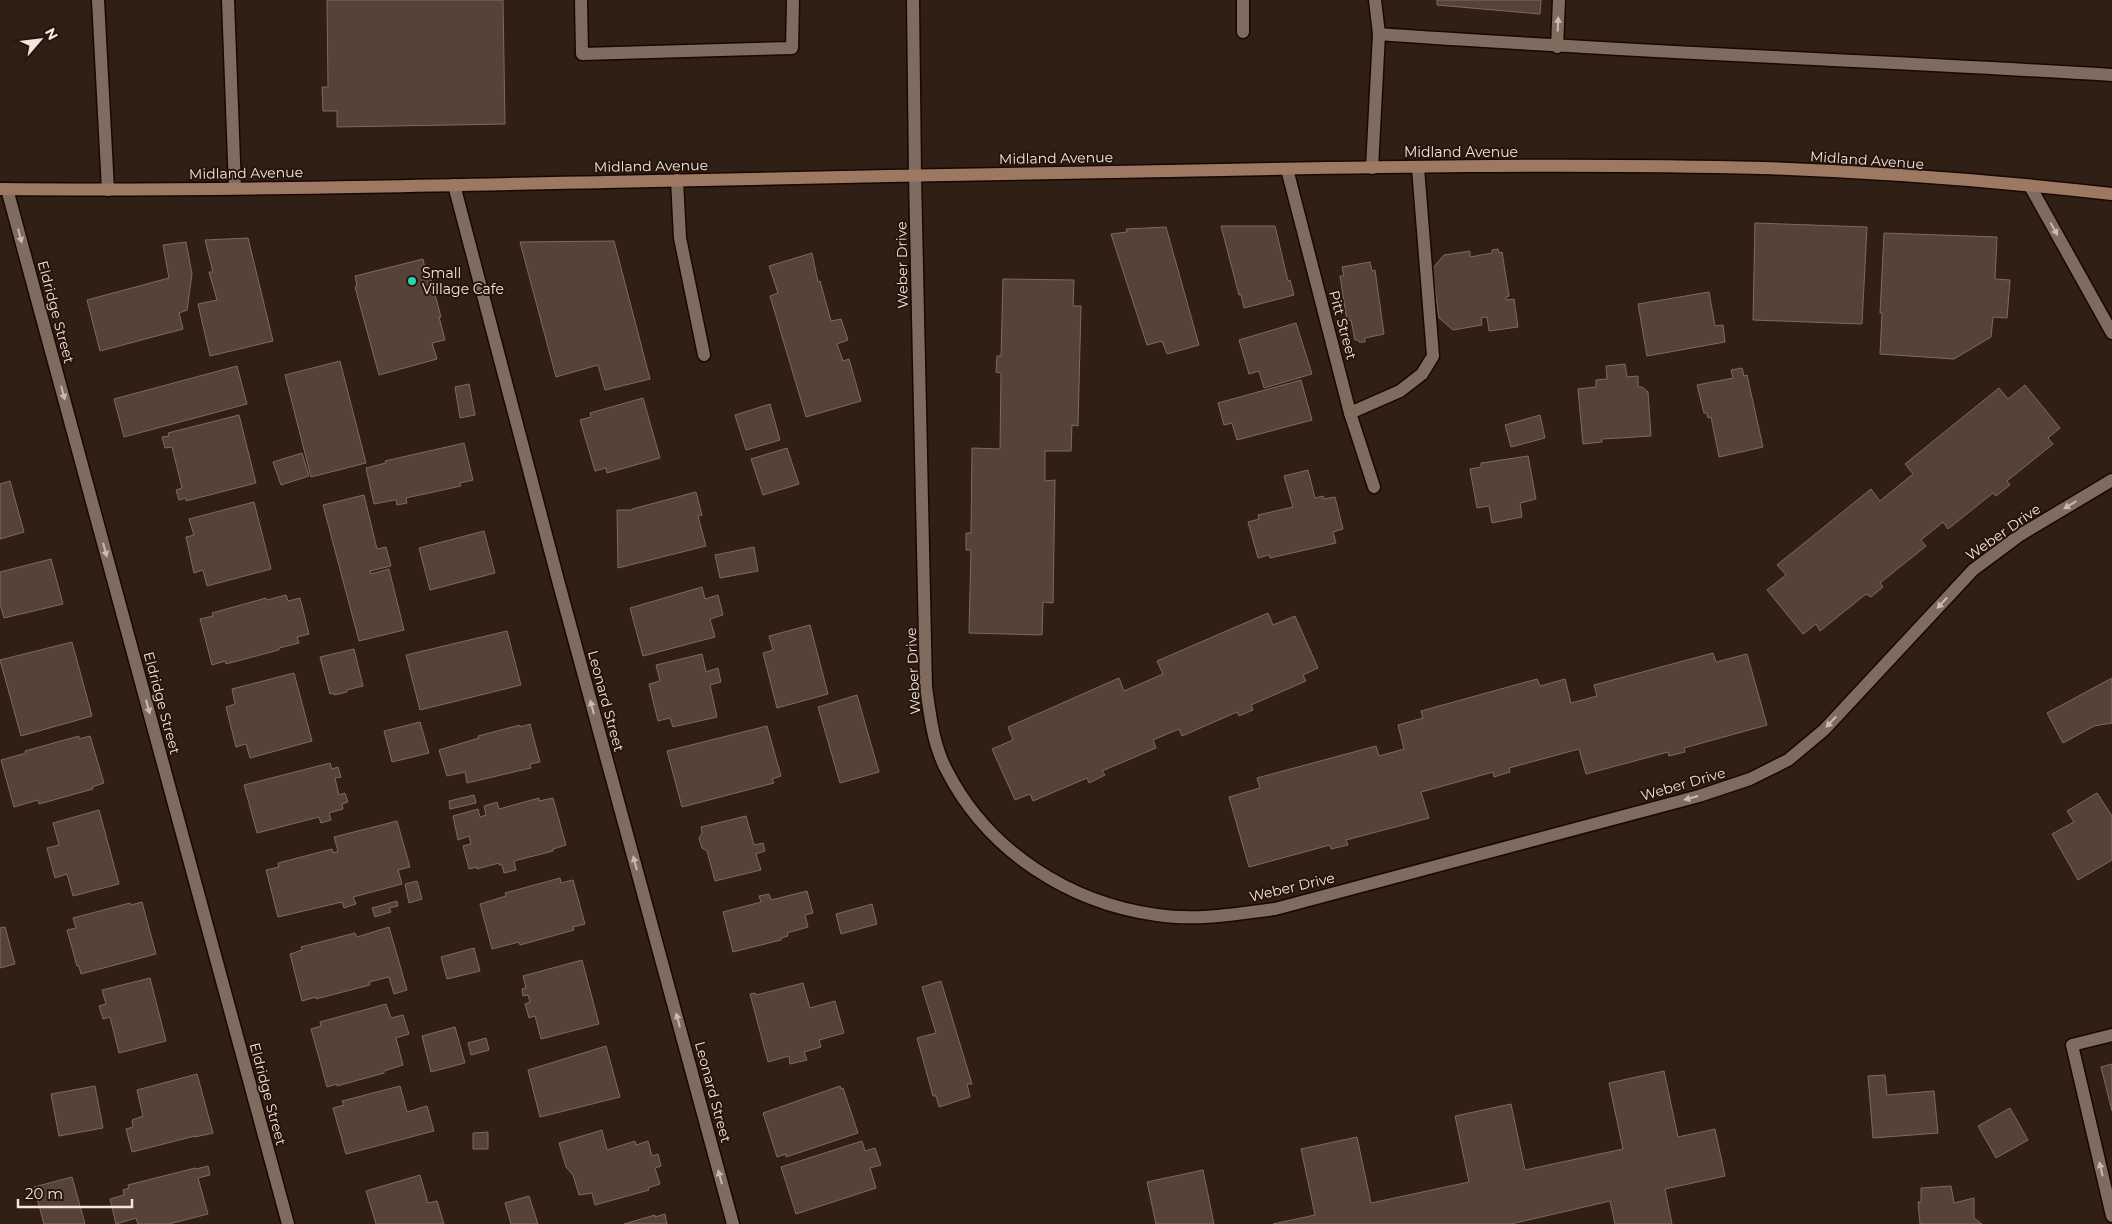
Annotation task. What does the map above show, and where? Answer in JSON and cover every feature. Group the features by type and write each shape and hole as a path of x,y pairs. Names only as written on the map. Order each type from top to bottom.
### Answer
{"street":[{"path":"98,0 108,190"},
{"path":"228,0 236,188"},
{"path":"581,0 582,54 792,48 793,0"},
{"name":"Weber Drive","path":"913,0 926,687 932,730 946,770 969,809 1002,845 1033,868 1072,890 1114,907 1159,916 1218,916 1274,909 1689,799 1750,779 1788,760 1824,730 1973,570 2020,535 2112,480"},
{"path":"1242,0 1243,32"},
{"path":"1372,168 1379,34 1376,0"},
{"path":"1557,47 1559,0"},
{"path":"1379,34 1557,47 1703,52 2112,75"},
{"name":"Midland Avenue","path":"4,189 108,190 454,185 1287,168 1620,166 1764,168 2030,186 2112,194"},
{"name":"Pitt Street","path":"1287,168 1350,413 1374,487"},
{"path":"1350,413 1400,391 1422,374 1433,356 1418,168"},
{"path":"677,180 680,238 704,355"},
{"name":"Leonard Street","path":"454,185 561,594 733,1224"},
{"path":"2030,186 2112,333"},
{"name":"Eldridge Street","path":"4,189 288,1224"},
{"path":"2112,1035 2072,1045 2112,1216"}],"building":[{"path":"327,0 503,0 505,124 337,127 337,111 323,111 322,87 328,87"},
{"path":"1437,0 1541,0 1540,14 1437,5"},
{"path":"1755,223 1867,227 1862,324 1753,320"},
{"path":"1221,226 1275,226 1288,281 1290,280 1294,295 1244,308"},
{"path":"1166,227 1199,345 1167,354 1162,341 1147,345 1111,234 1127,232 1126,229"},
{"path":"1884,233 1997,237 1995,279 2010,280 2007,318 1993,317 1991,337 1954,359 1880,354"},
{"path":"248,238 273,341 210,356 198,304 217,300 209,272 213,272 205,240"},
{"path":"614,241 650,379 605,390 598,365 556,377 520,242"},
{"path":"186,242 192,274 187,310 179,313 183,329 100,351 87,300 169,278 163,245"},
{"path":"1498,249 1499,253 1502,252 1509,296 1506,297 1506,300 1514,299 1518,327 1489,331 1487,317 1481,318 1482,325 1453,330 1439,318 1432,269 1444,255 1470,251 1470,257 1492,253 1492,250"},
{"path":"812,253 818,282 820,281 831,321 841,319 848,340 837,344 843,361 849,359 861,401 806,417 770,296 778,293 769,266"},
{"path":"423,259 425,269 428,268 445,340 432,343 437,359 379,375 355,287 357,286 355,276"},
{"path":"1370,262 1372,271 1375,270 1384,334 1365,338 1365,342 1359,342 1355,340 1351,320 1347,321 1340,276 1344,276 1342,267"},
{"path":"1003,279 1074,280 1073,306 1081,306 1078,426 1072,425 1071,451 1045,451 1045,481 1055,480 1053,603 1043,602 1042,635 969,633 971,550 966,550 966,533 971,533 972,448 1000,449 1001,373 996,372 997,356 1001,356"},
{"path":"1709,292 1715,326 1723,325 1725,342 1647,356 1638,304"},
{"path":"1296,323 1312,374 1264,388 1259,371 1249,374 1239,340"},
{"path":"340,361 366,463 311,477 285,375"},
{"path":"1625,364 1627,377 1638,376 1638,387 1642,387 1648,392 1651,436 1602,439 1602,442 1583,444 1578,389 1596,387 1596,380 1607,379 1606,366"},
{"path":"237,366 247,404 124,437 114,399"},
{"path":"1742,368 1744,376 1747,375 1763,447 1719,457 1711,417 1708,418 1707,413 1704,413 1697,385 1733,378 1731,370"},
{"path":"1301,380 1312,420 1237,440 1232,423 1224,425 1218,403"},
{"path":"469,384 475,415 460,418 455,387"},
{"path":"2025,385 2060,428 2048,438 2053,444 2007,481 2010,485 1996,496 1993,493 1948,529 1943,522 1921,540 1926,546 1880,583 1883,587 1871,597 1866,594 1820,631 1816,624 1803,634 1767,590 1786,575 1777,565 1871,489 1880,501 1913,474 1905,464 1999,388 2008,399"},
{"path":"643,398 660,458 607,473 606,468 595,471 580,420 591,417 590,413"},
{"path":"770,404 780,440 746,450 735,415"},
{"path":"239,415 256,483 186,501 186,498 179,500 176,490 182,488 172,447 165,448 162,437 169,436 168,433"},
{"path":"1540,415 1545,438 1511,447 1505,425"},
{"path":"464,443 473,480 460,483 461,486 406,498 407,503 397,505 396,500 394,500 374,504 366,468 386,463 385,461"},
{"path":"787,448 799,484 763,495 751,459"},
{"path":"302,453 309,476 281,485 273,462"},
{"path":"1528,456 1536,499 1520,503 1522,517 1492,523 1489,506 1477,508 1470,469 1481,467 1481,463"},
{"path":"1308,470 1315,498 1323,496 1324,499 1335,497 1343,529 1333,532 1336,543 1270,558 1269,555 1258,558 1248,522 1259,519 1258,515 1293,507 1284,476"},
{"path":"10,481 24,532 0,539 0,484"},
{"path":"696,492 702,515 698,516 706,546 618,568 617,510 632,510"},
{"path":"364,495 377,549 386,547 391,566 370,571 371,574 389,569 404,630 359,641 323,505"},
{"path":"254,502 271,569 207,586 203,570 194,573 186,537 194,535 189,519"},
{"path":"484,531 495,573 430,590 419,548"},
{"path":"754,547 758,571 720,578 715,555"},
{"path":"51,559 63,604 4,618 0,604 0,572"},
{"path":"702,587 705,599 718,595 723,615 710,619 715,637 643,656 630,608"},
{"path":"286,595 288,601 300,598 309,634 297,637 299,643 279,648 279,650 226,664 225,661 212,665 200,619 213,616 212,613 266,598 267,600"},
{"path":"1268,613 1273,625 1295,616 1318,668 1303,675 1306,681 1251,705 1253,710 1239,716 1237,712 1182,736 1179,729 1153,740 1156,748 1102,771 1105,775 1089,783 1087,778 1033,801 1030,794 1015,800 992,749 1013,740 1008,727 1119,678 1124,691 1163,674 1157,661"},
{"path":"810,625 828,694 777,708 763,653 773,650 769,636"},
{"path":"507,631 521,685 420,710 406,655"},
{"path":"72,642 92,716 21,736 0,660"},
{"path":"354,649 363,686 347,690 347,692 330,694 320,657"},
{"path":"1713,653 1716,662 1747,654 1767,725 1684,748 1685,752 1669,756 1668,752 1586,774 1579,749 1509,768 1510,772 1494,777 1493,772 1421,792 1429,818 1346,840 1348,845 1331,849 1330,845 1249,867 1229,797 1260,788 1257,778 1376,746 1379,756 1404,749 1398,725 1423,718 1421,711 1537,679 1540,686 1565,679 1571,703 1597,696 1594,685"},
{"path":"702,654 706,672 718,668 721,682 710,685 717,717 673,727 670,718 658,721 649,684 660,681 656,665"},
{"path":"294,673 312,741 250,758 246,744 236,747 226,707 235,704 232,689"},
{"path":"2112,678 2112,723 2094,726 2063,743 2047,713"},
{"path":"857,695 879,772 840,783 818,707"},
{"path":"420,722 429,753 392,762 384,731"},
{"path":"530,724 540,762 530,764 531,768 467,783 465,772 447,776 439,750 479,738 478,736"},
{"path":"767,726 781,776 772,779 774,783 682,807 667,751"},
{"path":"79,736 79,739 90,736 104,783 92,787 93,789 39,804 38,800 14,807 1,760 26,753 25,751"},
{"path":"330,763 332,769 338,767 341,777 335,778 339,795 345,793 348,802 342,804 343,809 329,813 331,820 321,823 319,817 257,833 244,785"},
{"path":"2097,793 2112,816 2112,860 2078,880 2052,834 2074,822 2067,811"},
{"path":"474,795 476,803 450,809 449,801"},
{"path":"539,798 539,801 553,798 566,845 553,849 553,851 514,861 516,870 504,873 502,865 499,865 499,863 477,869 477,867 469,869 463,846 471,844 469,836 458,840 453,816 478,809 480,817 486,815 484,806 497,802 499,809"},
{"path":"99,810 119,884 73,896 67,874 55,878 47,848 59,845 53,823"},
{"path":"746,816 754,845 763,843 765,851 756,854 761,870 715,881 707,851 702,848 699,838 702,833 701,827"},
{"path":"397,821 410,867 398,870 402,884 353,897 356,904 344,908 342,902 278,917 266,870 279,867 278,863 332,849 333,853 338,851 334,837"},
{"path":"560,878 561,883 573,880 585,924 573,927 574,930 520,945 519,942 492,949 480,904 506,896 505,893"},
{"path":"417,881 422,899 409,903 405,884"},
{"path":"807,891 813,913 805,915 808,927 787,933 788,936 781,938 781,940 733,952 723,912 761,902 759,896 769,894 771,900"},
{"path":"397,901 398,906 389,908 391,912 375,917 372,908"},
{"path":"142,902 156,954 81,974 67,930 76,928 73,918 130,903 131,905"},
{"path":"872,904 877,924 841,934 836,914"},
{"path":"5,927 15,964 0,968 0,928"},
{"path":"389,927 407,990 394,994 389,977 369,982 370,985 302,1001 290,954 302,950 301,947 355,933 357,937"},
{"path":"474,948 480,971 447,979 441,957"},
{"path":"582,960 599,1024 541,1039 535,1016 529,1018 525,1004 530,1002 528,995 523,996 522,989 526,988 523,976"},
{"path":"150,978 166,1041 119,1053 110,1017 103,1019 99,1006 106,1004 102,990"},
{"path":"941,981 972,1084 967,1084 970,1097 939,1107 936,1096 933,1096 917,1038 936,1033 922,987"},
{"path":"803,983 810,1008 835,1001 844,1033 819,1040 821,1047 804,1052 807,1060 790,1064 789,1056 768,1062 750,994 755,993 756,995"},
{"path":"386,1004 391,1018 403,1015 409,1034 396,1038 403,1065 384,1071 384,1073 327,1087 311,1029 321,1026 320,1022"},
{"path":"455,1027 465,1063 431,1072 422,1036"},
{"path":"486,1038 489,1050 471,1055 468,1043"},
{"path":"606,1046 620,1097 540,1117 528,1070"},
{"path":"2112,1064 2112,1111 2101,1067"},
{"path":"1664,1071 1678,1137 1715,1129 1725,1176 1665,1189 1672,1224 1615,1224 1610,1201 1511,1224 1273,1224 1315,1215 1301,1149 1357,1137 1371,1203 1469,1182 1455,1116 1511,1104 1525,1170 1623,1149 1609,1083"},
{"path":"197,1074 213,1133 132,1152 126,1129 133,1127 132,1120 143,1116 137,1090"},
{"path":"1885,1075 1887,1095 1934,1091 1938,1133 1873,1138 1868,1076"},
{"path":"95,1086 103,1128 59,1136 51,1094"},
{"path":"400,1086 407,1112 427,1106 434,1131 346,1154 333,1108 344,1105 342,1101"},
{"path":"840,1086 841,1089 843,1088 858,1133 786,1157 786,1154 777,1157 763,1113"},
{"path":"2010,1108 2028,1140 1996,1158 1978,1126"},
{"path":"602,1130 607,1150 635,1141 636,1145 648,1141 652,1156 658,1154 661,1166 655,1168 660,1184 648,1188 649,1190 595,1205 592,1193 579,1195 573,1175 566,1167 559,1143"},
{"path":"488,1132 488,1149 473,1149 473,1133"},
{"path":"862,1141 865,1151 875,1148 881,1165 870,1168 876,1188 796,1214 781,1167"},
{"path":"208,1166 210,1175 198,1178 208,1214 169,1224 138,1224 136,1218 116,1224 110,1199 124,1195 123,1190 129,1188 128,1185"},
{"path":"1203,1170 1214,1224 1156,1224 1147,1182"},
{"path":"420,1175 428,1203 437,1201 444,1224 376,1224 366,1191"},
{"path":"72,1177 85,1224 44,1224 34,1187"},
{"path":"1951,1186 1954,1203 1974,1198 1974,1218 1982,1224 1920,1224 1918,1202 1921,1202 1921,1188"},
{"path":"529,1196 538,1224 511,1224 505,1203"},
{"path":"665,1214 667,1224 624,1224 655,1215 655,1217"}],"place":[{"name":"Small Village Cafe","path":"412,281"}]}
